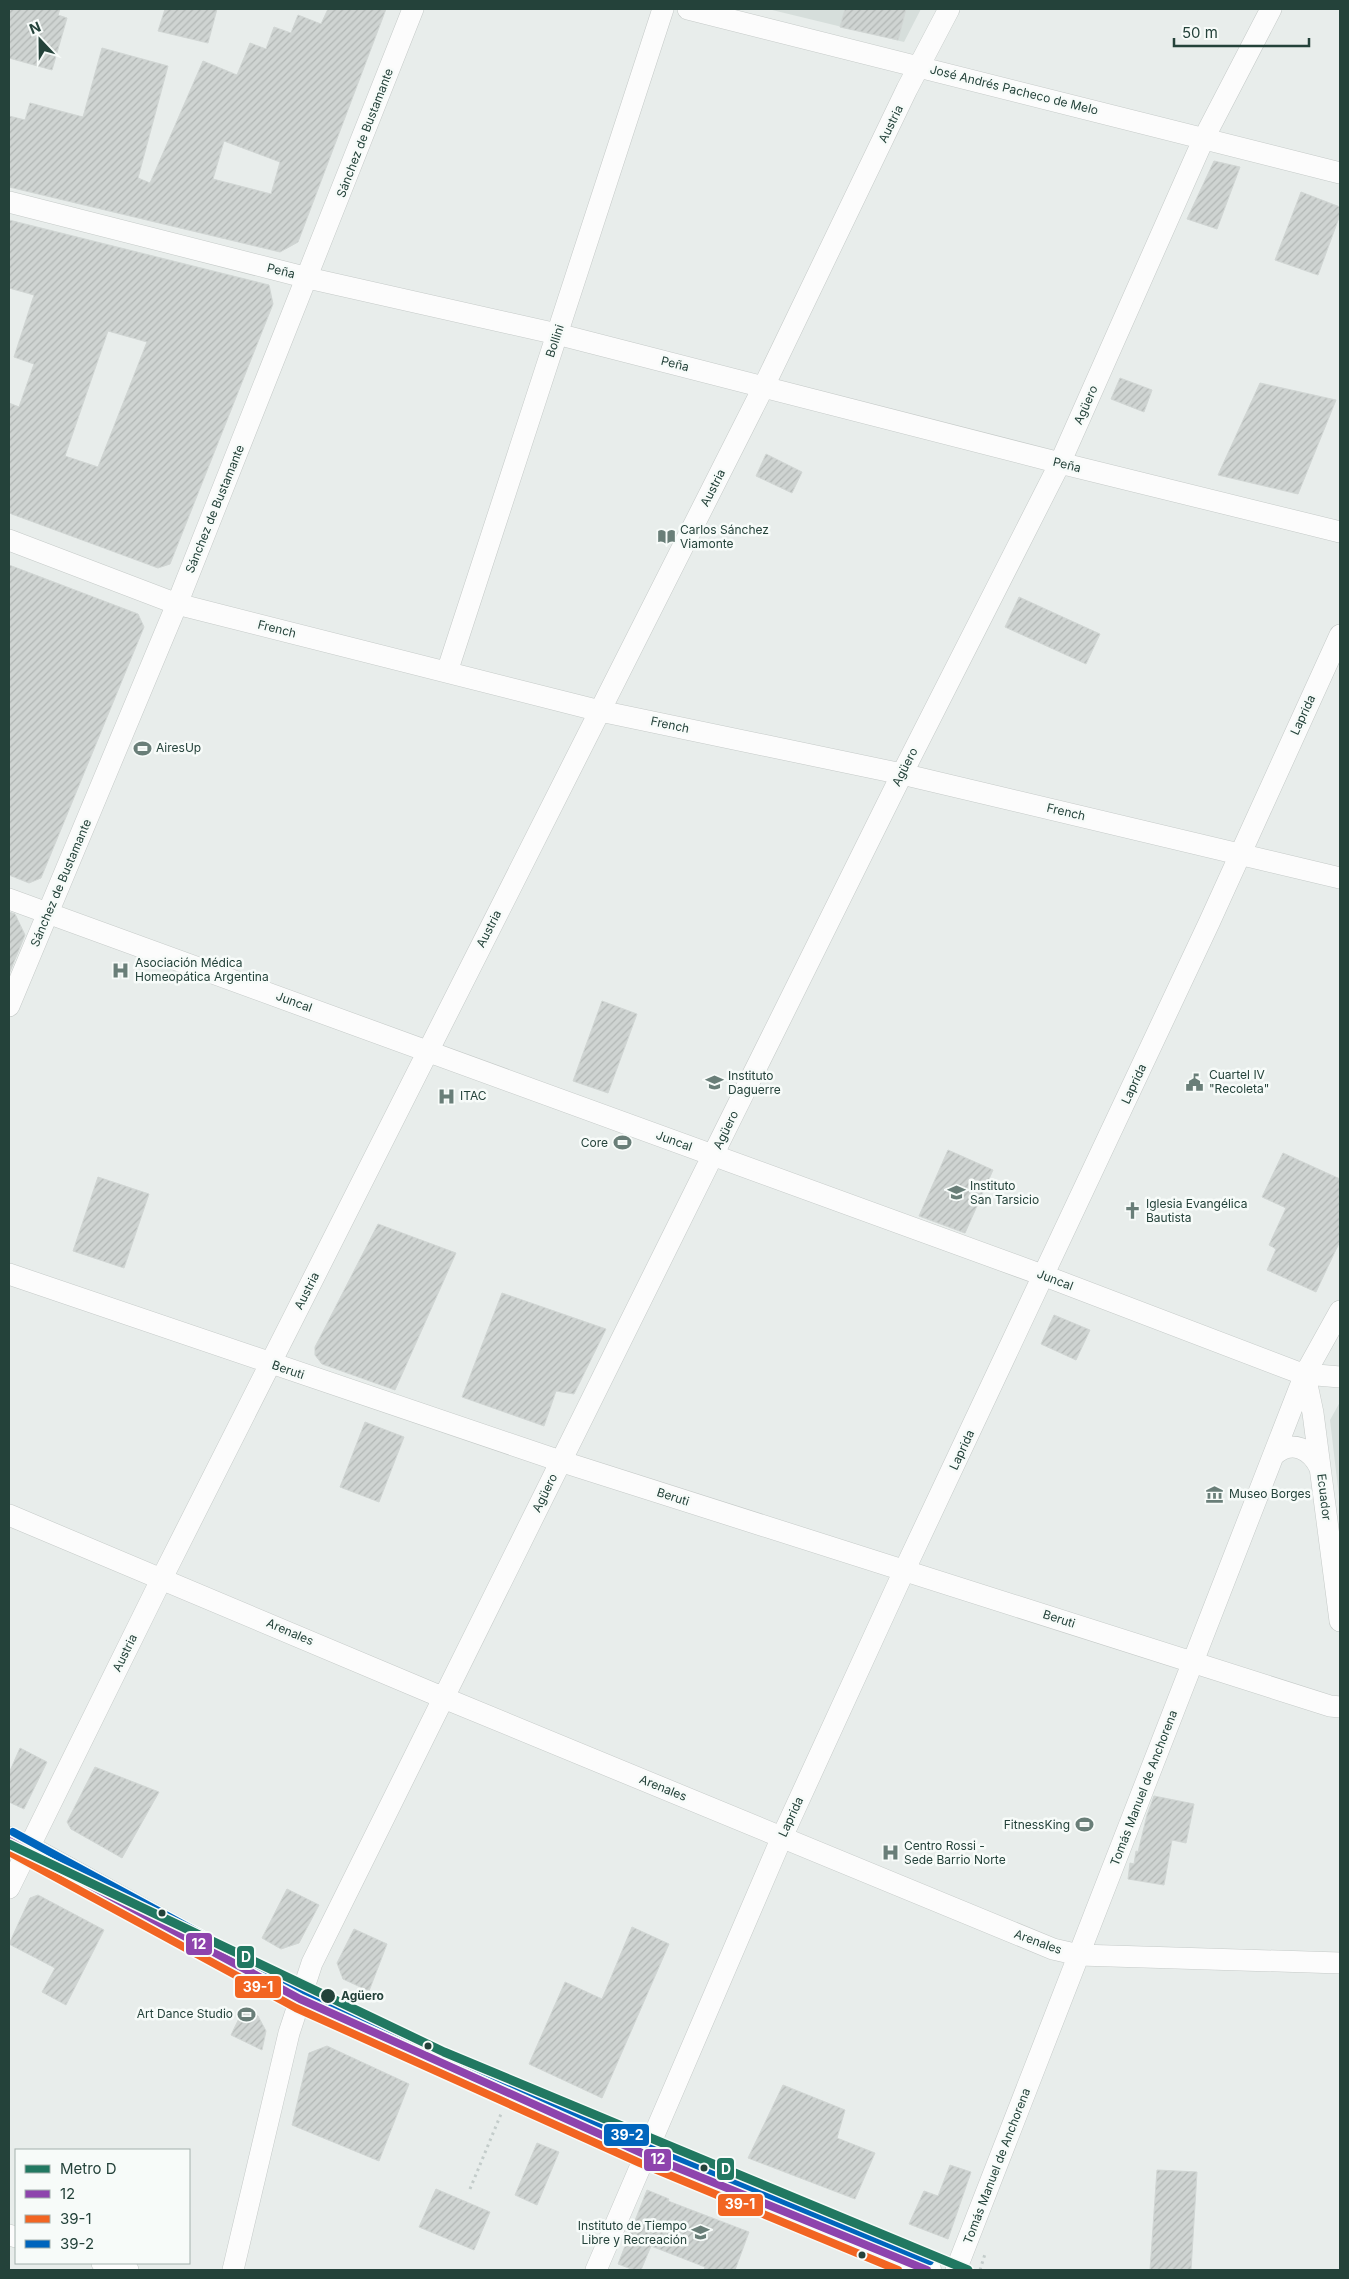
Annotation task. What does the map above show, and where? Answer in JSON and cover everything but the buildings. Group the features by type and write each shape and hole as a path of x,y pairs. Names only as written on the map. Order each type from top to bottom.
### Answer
{"main road":[{"path":"18,1845 300,1999 644,2154 927,2270"}],"street":[{"name":"Sánchez de Bustamante","path":"9,1006 178,604 414,9"},
{"name":"Bollini","path":"447,672 663,9"},
{"name":"José Andrés Pacheco de Melo","path":"688,9 1340,173"},
{"name":"Austria","path":"9,1888 18,1845 162,1578 271,1364 764,386 949,9"},
{"name":"Agüero","path":"233,2270 289,2033 312,1964 902,774 1060,463 1204,138 1271,9"},
{"name":"Peña","path":"9,202 308,278 557,334 1060,463 1340,532"},
{"name":"French","path":"9,540 178,604 600,710 902,774 1340,878"},
{"name":"Laprida","path":"596,2270 644,2154 782,1837 904,1571 1045,1276 1209,924 1340,635"},
{"name":"Juncal","path":"9,899 1045,1276 1305,1374 1340,1377"},
{"name":"Beruti","path":"9,1274 560,1461 1193,1663 1330,1706 1340,1707"},
{"name":"Tomás Manuel de Anchorena","path":"956,2270 1305,1374 1340,1311"},
{"name":"Ecuador","path":"1305,1374 1313,1413 1340,1621"},
{"path":"1274,1455 1280,1450 1297,1447 1313,1454 1320,1468"},
{"name":"Arenales","path":"9,1515 444,1698 1053,1949 1079,1955 1340,1962"},
{"path":"106,2264 128,2270"}],"path":[{"path":"470,2190 509,2094"},
{"path":"980,2270 985,2254"}],"shaded area":[{"path":"768,9 921,9 904,42"},
{"path":"1340,1402 1340,1505 1330,1420"}],"metro line":[{"name":"D","path":"9,1844 444,2052 968,2270"}],"transit line":[{"name":"39-2","path":"13,1832 304,1990 648,2145 930,2261"},
{"name":"12","path":"9,1841 300,1999 644,2154 927,2270"},
{"name":"39-1","path":"9,1852 296,2008 640,2163 898,2270"}],"place":[{"name":"Carlos Sánchez Viamonte","path":"666,537"},
{"name":"AiresUp","path":"142,748"},
{"name":"Asociación Médica Homeopática Argentina","path":"121,970"},
{"name":"Cuartel IV \"Recoleta\"","path":"1195,1082"},
{"name":"Instituto Daguerre","path":"714,1083"},
{"name":"ITAC","path":"446,1096"},
{"name":"Core","path":"622,1143"},
{"name":"Instituto San Tarsicio","path":"956,1193"},
{"name":"Iglesia Evangélica Bautista","path":"1132,1211"},
{"name":"Museo Borges","path":"1215,1494"},
{"name":"FitnessKing","path":"1084,1825"},
{"name":"Centro Rossi - Sede Barrio Norte","path":"890,1853"},
{"name":"Agüero","path":"328,1996"},
{"name":"Art Dance Studio","path":"247,2014"},
{"name":"Instituto de Tiempo Libre y Recreación","path":"701,2233"}]}
